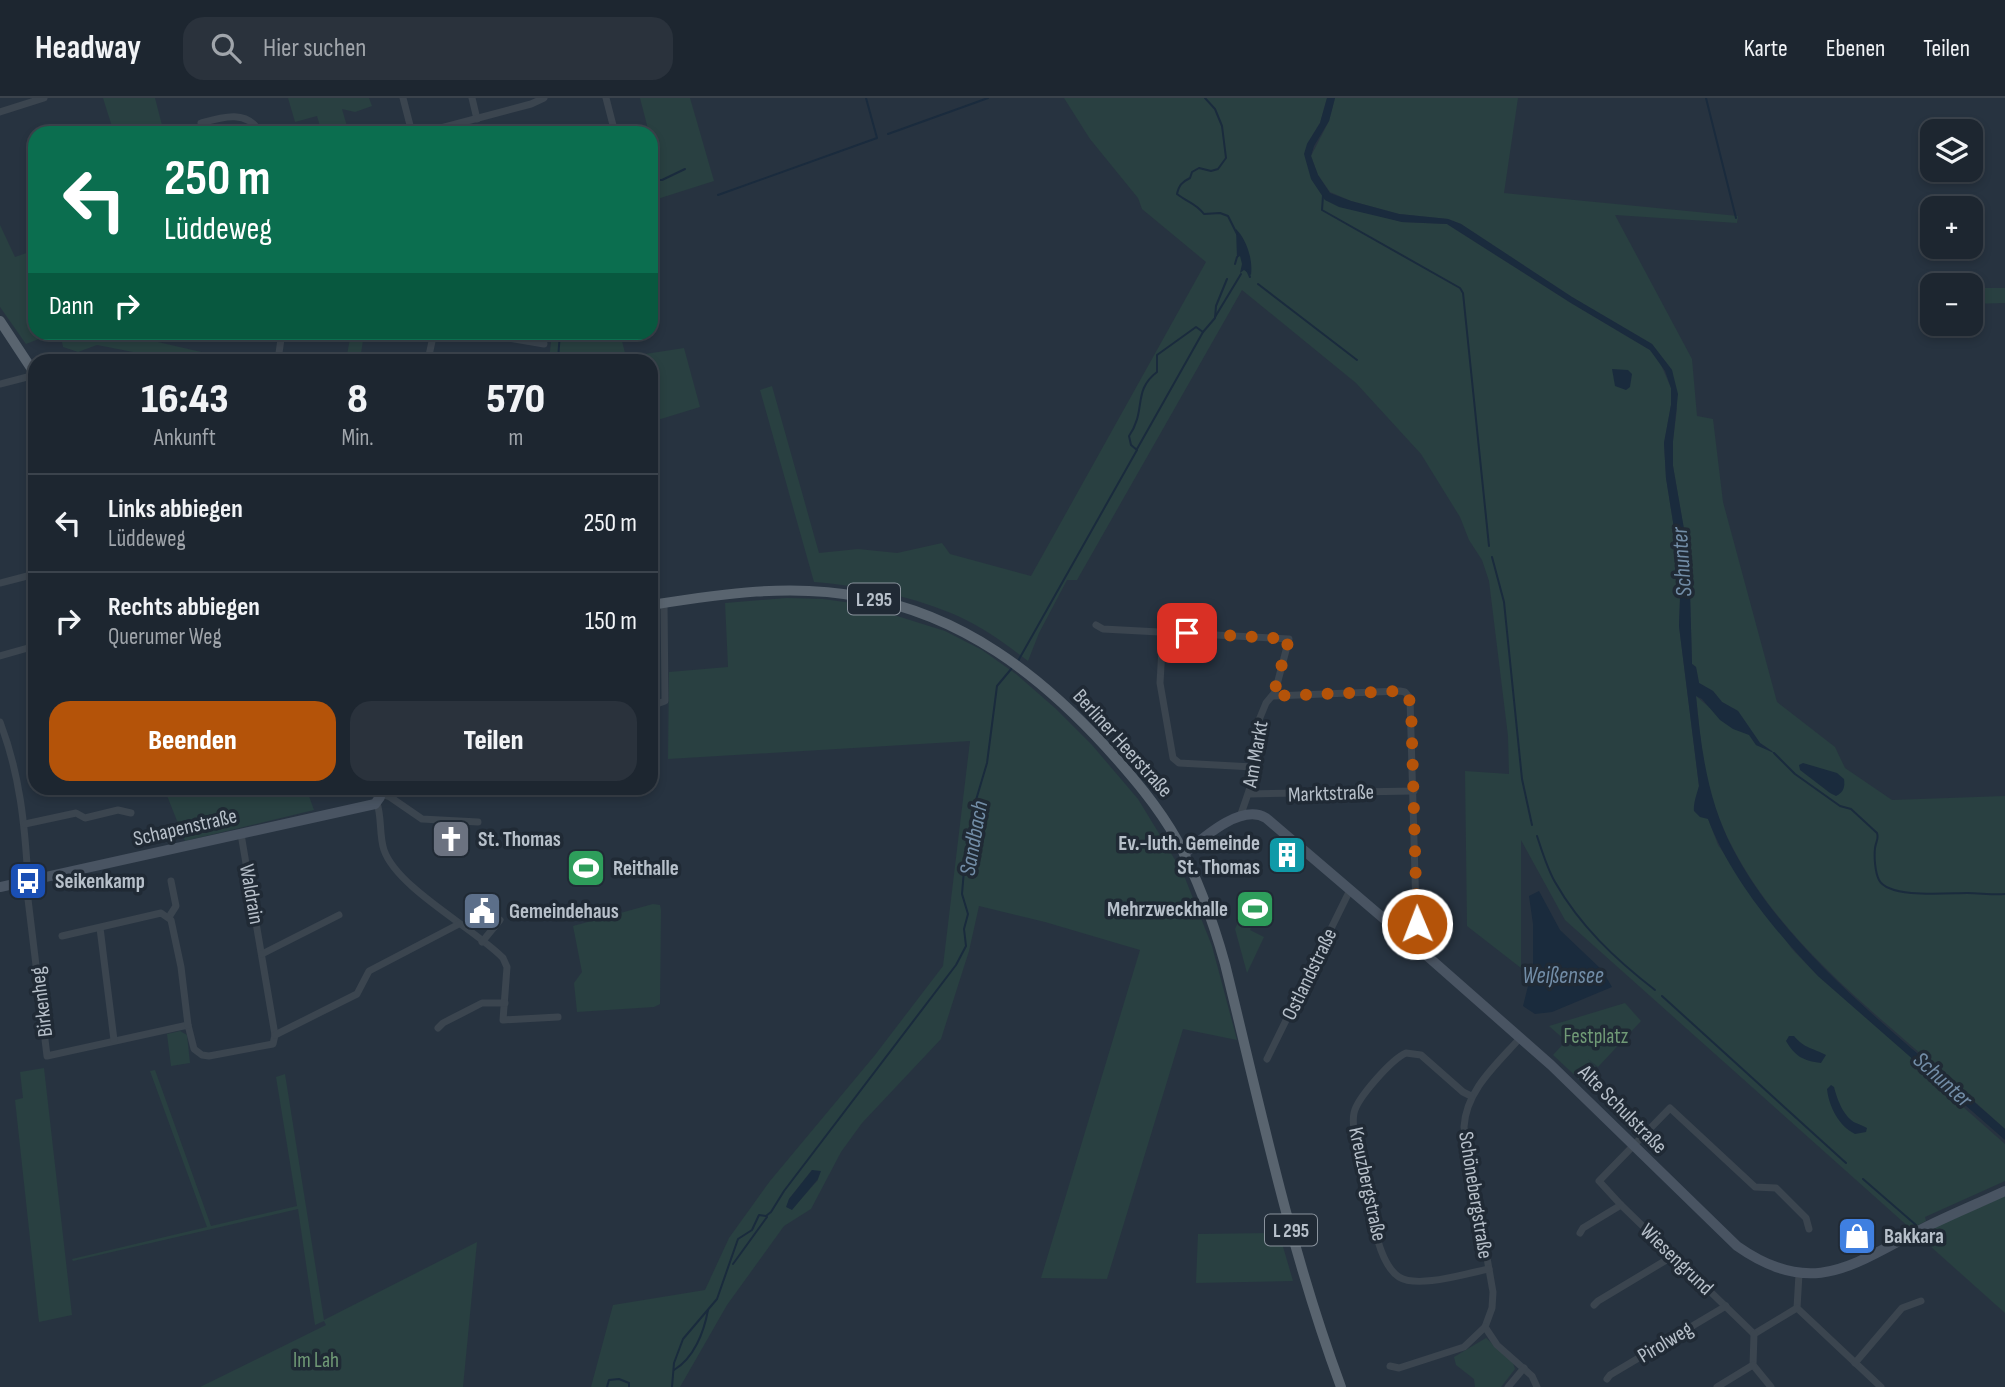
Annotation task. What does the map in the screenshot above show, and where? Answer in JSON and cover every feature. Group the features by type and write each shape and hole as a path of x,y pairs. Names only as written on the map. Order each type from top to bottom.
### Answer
{"main road":[{"path":"0,321 28,363"},
{"name":"Berliner Heerstraße","path":"658,604 727,593 793,590 861,596 936,619 974,636 1024,669 1085,724 1125,767 1167,823 1184,854 1212,920 1297,1253 1341,1387"}],"street":[{"path":"5,98 9,109"},
{"path":"0,112 44,98"},
{"path":"403,98 410,126"},
{"path":"472,98 477,119"},
{"path":"606,98 613,126"},
{"path":"450,126 542,99"},
{"path":"201,123 226,116 240,117 256,126"},
{"path":"521,340 544,344"},
{"path":"0,384 28,376"},
{"path":"0,583 28,577"},
{"path":"658,704 665,701 664,603"},
{"path":"1096,625 1103,629 1163,631 1160,683 1172,758 1179,763 1253,767"},
{"name":"Am Markt","path":"1163,631 1289,639 1273,696 1266,703 1259,720 1249,794 1241,814"},
{"path":"0,656 28,648"},
{"path":"1273,696 1405,692 1411,704 1417,947"},
{"path":"0,722 12,756 25,824 28,881"},
{"name":"Marktstraße","path":"1249,794 1414,790"},
{"name":"Schapenstraße","path":"0,887 338,813 376,795"},
{"path":"378,795 384,850 389,860 409,883 506,962 503,1020 558,1017"},
{"path":"382,795 390,797 422,819 478,822"},
{"path":"25,824 76,813 85,818 118,810 131,813"},
{"name":"Alte Schulstraße","path":"1241,814 1253,813 1266,818 1417,947 1520,1038 1737,1246 1759,1261 1799,1274 1847,1268 1926,1227 2005,1191"},
{"path":"1184,854 1241,814"},
{"name":"Waldrain","path":"241,834 275,1037"},
{"name":"Birkenheg","path":"28,881 47,1056 188,1025"},
{"path":"169,917 176,906 171,881"},
{"name":"Ostlandstraße","path":"1267,1059 1350,890"},
{"path":"62,936 162,913 169,917 181,967 188,1025 194,1049 202,1055 270,1046 275,1037 357,994 369,971 458,924"},
{"name":"Waldrain","path":"262,954 339,915"},
{"path":"482,942 500,920"},
{"path":"100,928 114,1040"},
{"path":"438,1028 482,1003 505,1003"},
{"name":"Schönebergstraße","path":"1485,1327 1493,1300 1464,1127 1466,1110 1471,1096 1520,1038"},
{"name":"Kreuzbergstraße","path":"1471,1096 1421,1055 1406,1053 1390,1066 1357,1104 1353,1122 1361,1153 1368,1205 1382,1253 1392,1271 1403,1279 1416,1281 1489,1269"},
{"path":"1632,1146 1667,1109 1674,1109 1755,1187 1776,1188 1806,1218 1810,1229"},
{"name":"Wiesengrund","path":"1632,1146 1599,1181 1620,1205 1755,1334"},
{"path":"1580,1233 1583,1228 1620,1205"},
{"path":"1594,1306 1673,1256"},
{"path":"1799,1274 1797,1308 1881,1387"},
{"path":"1855,1363 1902,1307 1921,1301"},
{"name":"Pirolweg","path":"1606,1380 1610,1375 1726,1306"},
{"path":"1771,1387 1753,1365 1755,1334 1797,1308"},
{"path":"1391,1366 1399,1368 1464,1347 1485,1327 1497,1345 1524,1368 1537,1387"},
{"path":"1717,1387 1753,1365"},
{"path":"1508,1387 1524,1368"}],"green space":[{"path":"103,98 155,98 162,126 112,126"},
{"path":"288,98 369,98 372,106 355,112 342,109 347,126 320,126 317,116 295,122"},
{"path":"640,98 690,98 714,181 658,199 658,126 647,126"},
{"path":"1064,98 1327,98 1320,123 1307,144 1325,200 1402,222 1447,224 1650,350 1659,360 1671,388 1671,405 1664,443 1666,478 1681,572 1679,626 1699,786 1697,799 1708,818 1718,845 1792,949 1818,976 1958,1098 1953,1098 2005,1144 2005,1181 1925,1217 1926,1221 1911,1229 1565,920 1521,840 1521,968 1467,926 1465,771 1509,774 1508,736 1489,581 1482,560 1469,540 1460,517 1421,454 1356,383 1242,290 1077,580 1067,580 1039,633 1028,661 978,626 943,610 889,593 814,582 760,390 772,386 819,553 858,549 897,553 942,543 950,554 1031,576 1206,262 1142,209 1138,198 1090,139"},
{"path":"1335,98 1518,98 1504,193 1738,216 1737,223 1615,215 1692,359 1697,416 1713,419 1723,502 1777,702 1835,747 1845,768 1892,800 2005,796 2005,1129 1825,968 1772,909 1730,842 1714,805 1707,778 1696,696 1750,735 1756,745 1772,751 1760,743 1738,711 1699,683 1696,667 1692,664 1689,558 1673,466 1677,409 1672,370 1652,344 1572,297 1461,224 1448,219 1399,214 1351,201 1330,192 1318,175 1311,156 1329,121"},
{"path":"0,225 15,257 28,252 28,340 36,340 26,344 0,307"},
{"path":"1983,288 2005,288 2005,303 1983,304"},
{"path":"62,340 149,340 210,354 143,354 97,345 78,352 63,347"},
{"path":"350,340 363,340 361,354 347,354"},
{"path":"551,340 622,340 625,354 550,354"},
{"path":"684,348 700,407 658,420 658,354 645,354"},
{"path":"787,598 859,604 945,631 982,650 1016,674 1092,745 1138,799 1183,873 1212,946 1237,1040 1183,1029 1107,1279 1041,1278 1140,950 979,906 969,951 941,1039 862,1123 841,1152 811,1209 784,1226 727,1305 680,1387 591,1387 613,1305 705,1290 729,1238 770,1181 875,1055 943,966 970,741 668,759 669,672 728,667 725,603","holes":["812,1170 818,1180 792,1209 787,1207 789,1199"]},
{"path":"167,795 309,795 314,810 185,841"},
{"path":"653,904 660,905 661,910 660,1004 654,1007 577,1012 574,983 582,972 573,926"},
{"path":"1248,914 1255,917 1250,930 1264,937 1247,973 1235,929 1241,916 1245,918"},
{"name":"Festplatz","path":"1625,1003 1641,1021 1598,1067 1588,1059 1596,1067 1582,1082 1553,1055 1566,1041 1549,1026"},
{"path":"180,1031 187,1035 190,1063 171,1066 167,1034"},
{"path":"44,1068 72,1315 39,1322 15,1100 23,1098 20,1072"},
{"name":"Im Lah","path":"155,1070 211,1226 297,1206 276,1077 285,1074 324,1320 477,1242 463,1387 200,1387 326,1325 324,1321 315,1325 298,1209 73,1261 72,1259 207,1227 150,1071"},
{"path":"2005,1196 2005,1313 1920,1237 1940,1225"},
{"path":"1279,1233 1293,1281 1196,1283 1198,1234"},
{"path":"1486,1338 1513,1363 1515,1369 1501,1387 1475,1387 1474,1379 1456,1365 1454,1357"}],"water":[{"name":"Schunter","path":"1327,98 1335,98 1329,121 1311,156 1318,175 1330,193 1399,214 1448,219 1461,224 1572,297 1652,344 1672,370 1678,394 1673,466 1689,558 1692,664 1696,667 1699,683 1738,711 1760,743 1776,754 1756,745 1749,735 1720,720 1702,699 1696,696 1707,775 1725,833 1758,891 1788,929 1857,1000 2005,1129 2005,1140 1818,976 1755,902 1728,862 1708,819 1700,817 1694,811 1699,786 1679,626 1681,572 1666,478 1664,443 1671,405 1671,388 1665,371 1650,350 1447,224 1402,222 1339,207 1325,200 1311,179 1304,154 1320,123"},
{"path":"1236,229 1248,250 1251,275 1244,270 1240,273 1242,264 1240,256 1237,258"},
{"path":"1612,369 1628,370 1632,374 1630,387 1626,390 1615,386"},
{"path":"1803,763 1837,773 1844,779 1842,791 1836,796 1830,793 1800,770 1799,765"},
{"name":"Weißensee","path":"1539,891 1560,930 1602,970 1612,987 1552,1012 1535,1014 1523,1006 1533,966 1533,924 1529,896"},
{"path":"1789,1036 1794,1036 1806,1046 1826,1055 1821,1063 1809,1061 1796,1054 1786,1041"},
{"path":"1831,1085 1845,1113 1852,1121 1867,1128 1866,1132 1855,1134 1840,1121 1828,1096 1827,1089"},
{"path":"812,1170 821,1171 818,1179 792,1210 786,1207 789,1199"}],"waterway":[{"path":"718,195 877,138 866,98"},
{"path":"888,134 988,98"},
{"name":"Sandbach","path":"1205,98 1215,109 1222,126 1226,158 1218,169 1211,171 1199,168 1192,172 1177,194 1204,214 1220,213 1228,216 1237,234"},
{"path":"1706,98 1736,218"},
{"path":"658,180 685,169"},
{"path":"1323,196 1322,210 1460,288 1463,293 1489,546"},
{"name":"Sandbach","path":"1235,264 1237,257"},
{"path":"1247,270 1250,277"},
{"path":"1215,317 1241,274"},
{"name":"Sandbach","path":"1018,661 1137,450 1131,445 1129,436 1137,418 1145,386 1157,372 1157,355 1196,327 1203,332 1215,318 1216,306 1227,279"},
{"path":"1258,284 1357,360"},
{"path":"1137,449 1203,332"},
{"path":"558,354 559,340"},
{"path":"1492,557 1504,602 1522,779 1532,825"},
{"name":"Sandbach","path":"672,1387 674,1363 683,1339 717,1299 738,1239 752,1230 759,1215 766,1216 771,1212 784,1191 956,965 966,946 964,929 968,914 962,894 968,844 973,832 976,800 987,763 997,686 1012,668"},
{"path":"1774,753 1795,774 1840,806 1851,809 1877,833 1876,869 1879,880 1885,886 1920,894 2005,894"},
{"path":"1537,836 1552,877 1576,913 1612,954 1655,990"},
{"path":"1662,996 1846,1163"},
{"path":"1863,1179 1916,1225"},
{"path":"733,1264 767,1217"},
{"path":"1927,1235 1932,1238"},
{"path":"674,1370 687,1359 697,1344 708,1310"},
{"name":"Sandbach","path":"607,1387 609,1380 619,1379 629,1383 629,1387"}],"place":[{"name":"St. Thomas","path":"451,839"},
{"name":"Ev.-luth. Gemeinde St. Thomas","path":"1287,855"},
{"name":"Reithalle","path":"586,868"},
{"name":"Seikenkamp","path":"28,881"},
{"name":"Mehrzweckhalle","path":"1255,909"},
{"name":"Gemeindehaus","path":"482,911"},
{"name":"Bakkara","path":"1857,1236"}],"route":[{"path":"1187,633 1289,639 1273,696 1400,691 1410,698 1417,924"}]}
